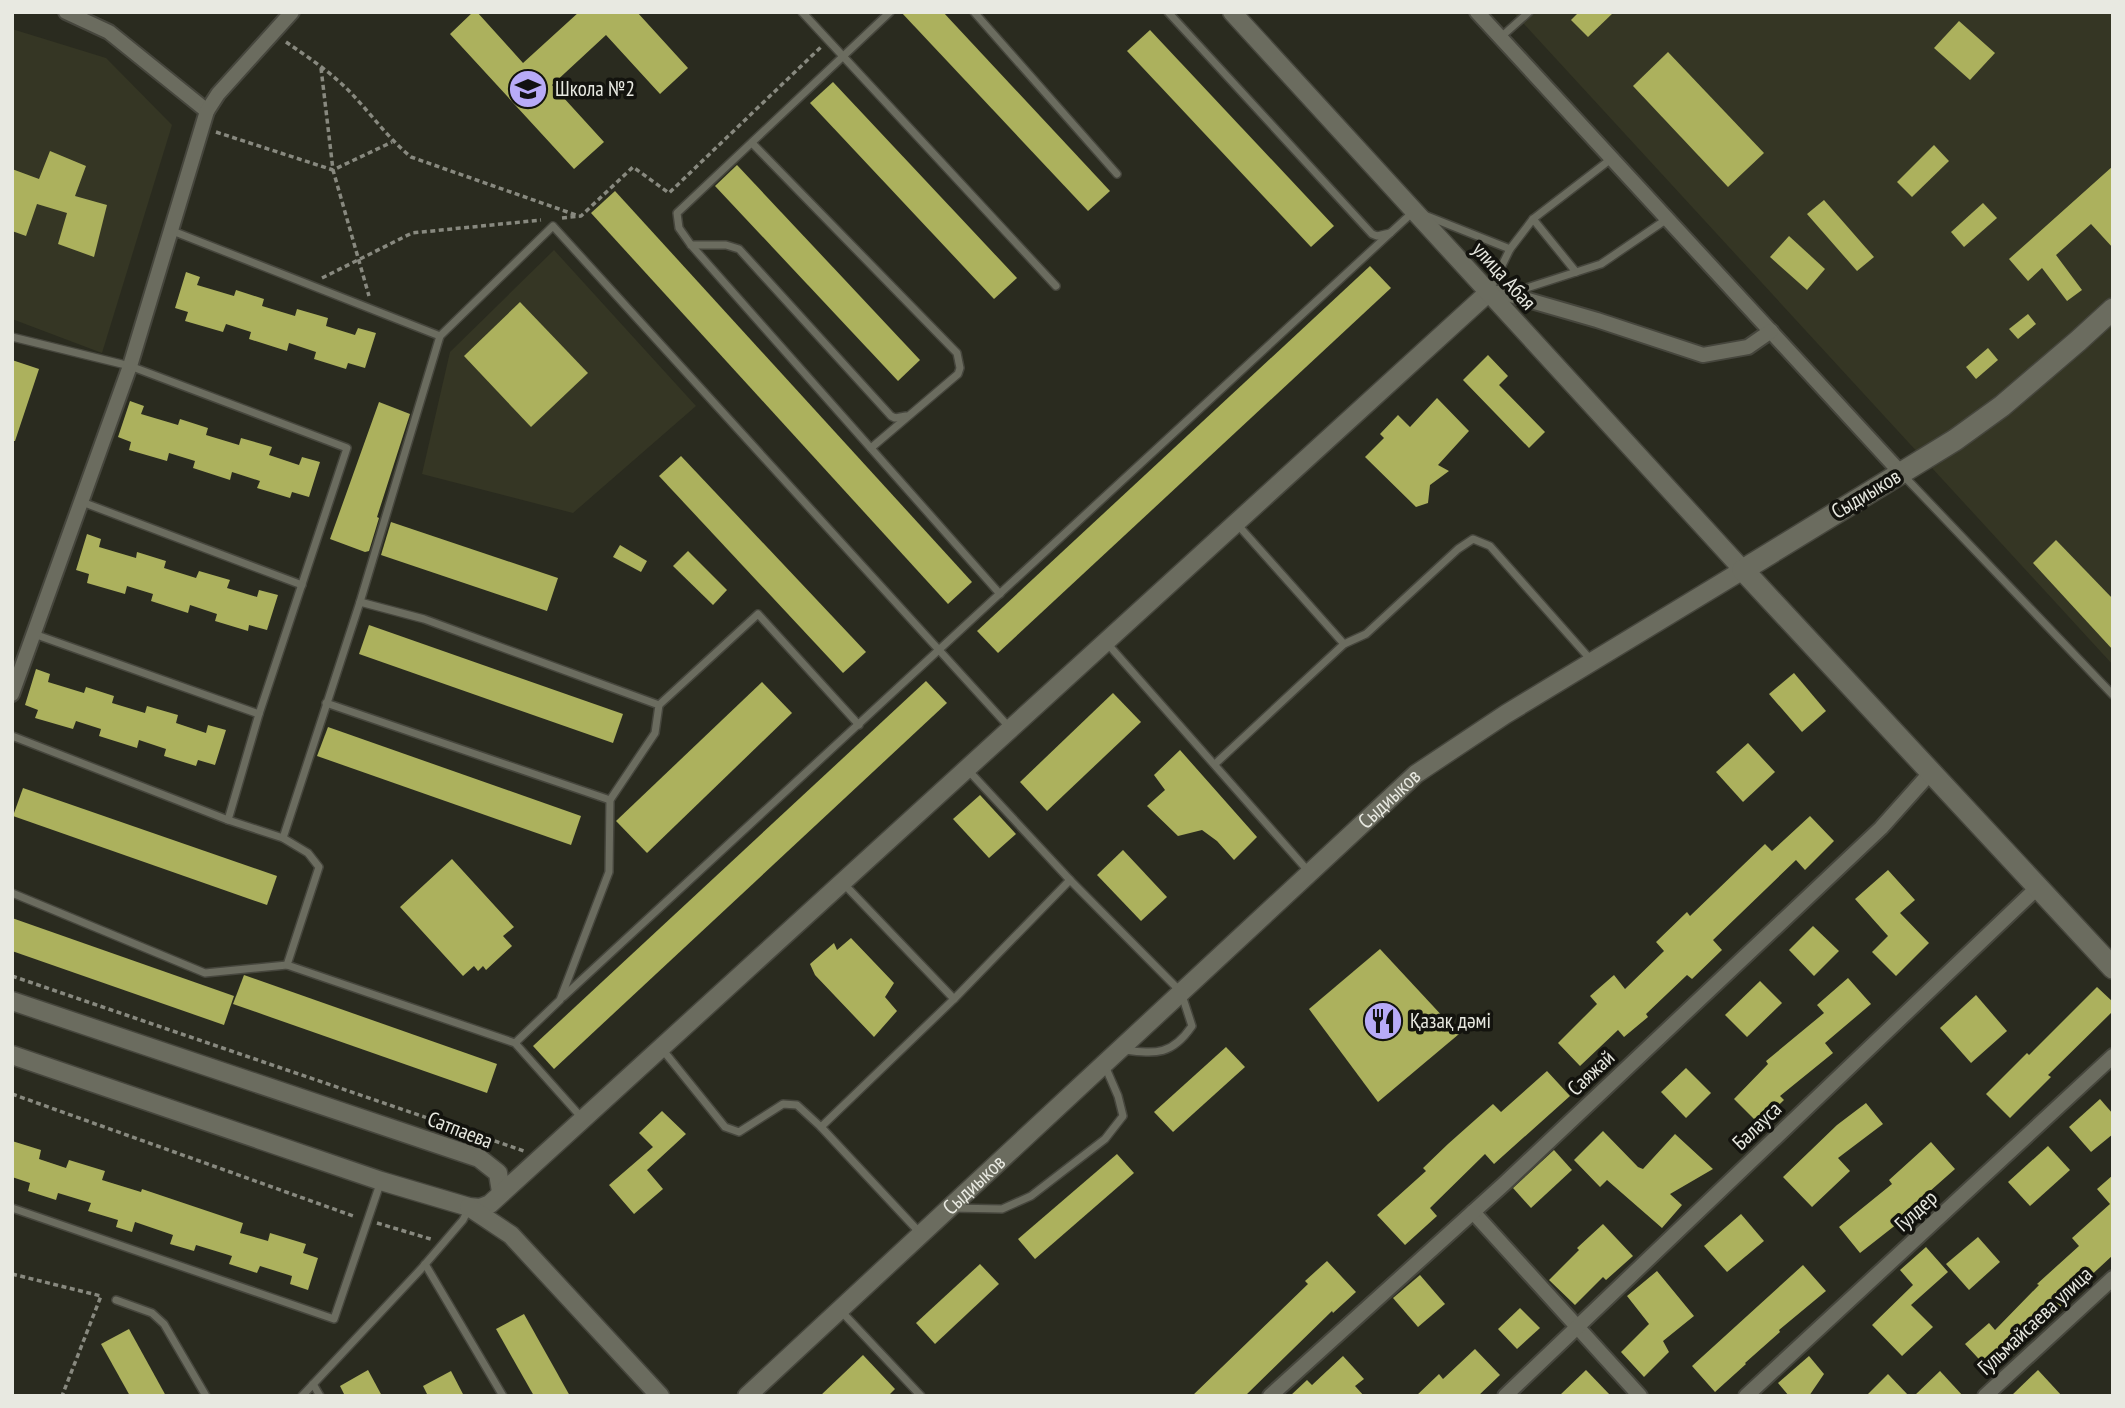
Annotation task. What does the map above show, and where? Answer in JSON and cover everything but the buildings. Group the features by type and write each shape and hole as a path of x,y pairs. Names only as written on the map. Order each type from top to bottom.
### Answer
{"main road":[{"name":"Сыдиыков","path":"1743,570 1955,440 2002,406 2113,309"},
{"path":"1743,570 2113,968"}],"street":[{"path":"66,12 109,32 207,111"},
{"path":"12,694 130,366 207,111 218,94 292,12"},
{"name":"улица Абая","path":"1232,12 1743,570"},
{"path":"1477,12 1901,473"},
{"path":"12,1055 381,1181 469,1207 480,1208 490,1204 1489,292 1507,294 1703,355 1748,347 1771,331"},
{"name":"Сыдиыков","path":"748,1395 1416,774 1506,714 1743,570"},
{"name":"Саяжай","path":"1270,1396 1473,1212 1881,828 1931,772"},
{"name":"Балауса","path":"1505,1396 2038,887"},
{"name":"Сатпаева","path":"12,1001 479,1158 498,1174 502,1213 512,1235"},
{"name":"Гулдер","path":"1746,1396 2113,1056"},
{"path":"479,1158 508,1166 522,1166 541,1159"},
{"path":"469,1207 512,1235 660,1396"},
{"path":"1473,1212 1640,1396"},
{"name":"Гульмайсаева улица","path":"1985,1396 2113,1278"}],"lane":[{"path":"802,12 1056,286"},
{"path":"890,12 677,213 679,228 691,246 1000,594"},
{"path":"974,12 1117,174"},
{"path":"1168,12 1371,234 1377,236 1390,233"},
{"path":"1500,37 1529,12"},
{"path":"752,143 957,353 960,368 958,374 870,448"},
{"path":"1489,292 1510,249 1533,219 1612,158"},
{"path":"516,1043 1414,211 1510,249"},
{"path":"1533,219 1576,272"},
{"path":"1507,294 1601,264 1668,219"},
{"path":"283,838 360,602 440,336 553,226 1011,728"},
{"path":"170,230 440,336"},
{"path":"691,246 726,245 739,249 891,416 895,418 910,415"},
{"path":"13,338 130,366 347,448 259,714 228,820"},
{"path":"1901,473 2113,695"},
{"path":"81,501 302,584"},
{"path":"1236,523 1344,644"},
{"path":"1216,764 1344,644 1366,634 1458,549 1473,539 1490,546 1592,661"},
{"path":"360,602 424,619 659,705"},
{"path":"560,1000 609,872 610,800 655,733 659,705 758,614 859,724"},
{"path":"34,634 259,714"},
{"path":"1106,642 1309,873"},
{"path":"326,703 610,800"},
{"path":"12,736 228,820 283,838 308,853 319,867 287,965"},
{"path":"967,768 1070,880 1181,992 1192,1026 1181,1042 1154,1054 1119,1049"},
{"path":"821,1127 954,999 1070,880"},
{"path":"842,883 954,999"},
{"path":"12,892 205,973 287,965 516,1043 583,1119"},
{"path":"661,1048 725,1127 739,1132 783,1104 797,1105 921,1234"},
{"path":"948,1208 1002,1209 1031,1196 1105,1139 1123,1116 1104,1064"},
{"path":"12,1208 334,1319 381,1181"},
{"path":"302,1396 425,1264 463,1220 469,1207"},
{"path":"425,1264 503,1396"},
{"path":"116,1300 152,1312 164,1324 206,1396"},
{"path":"839,1310 921,1396"},
{"path":"313,1384 320,1396"}],"path":[{"path":"273,33 320,66 350,92 393,142 411,157 581,216"},
{"path":"555,219 581,216 634,167 668,193 828,40"},
{"path":"320,66 333,170 372,310"},
{"path":"201,127 333,170 393,142"},
{"path":"308,285 412,233 542,220"},
{"path":"12,976 541,1159"},
{"path":"12,1094 368,1221 444,1242"},
{"path":"12,1274 101,1296 62,1396"}],"shaded area":[{"path":"1513,12 2113,12 2113,665"},
{"path":"12,29 106,58 172,125 102,353 12,319"},
{"path":"554,250 696,406 573,513 422,474 450,352"}],"place":[{"name":"Школа №2","path":"528,89"},
{"name":"Қазақ дәмі","path":"1383,1021"}]}
